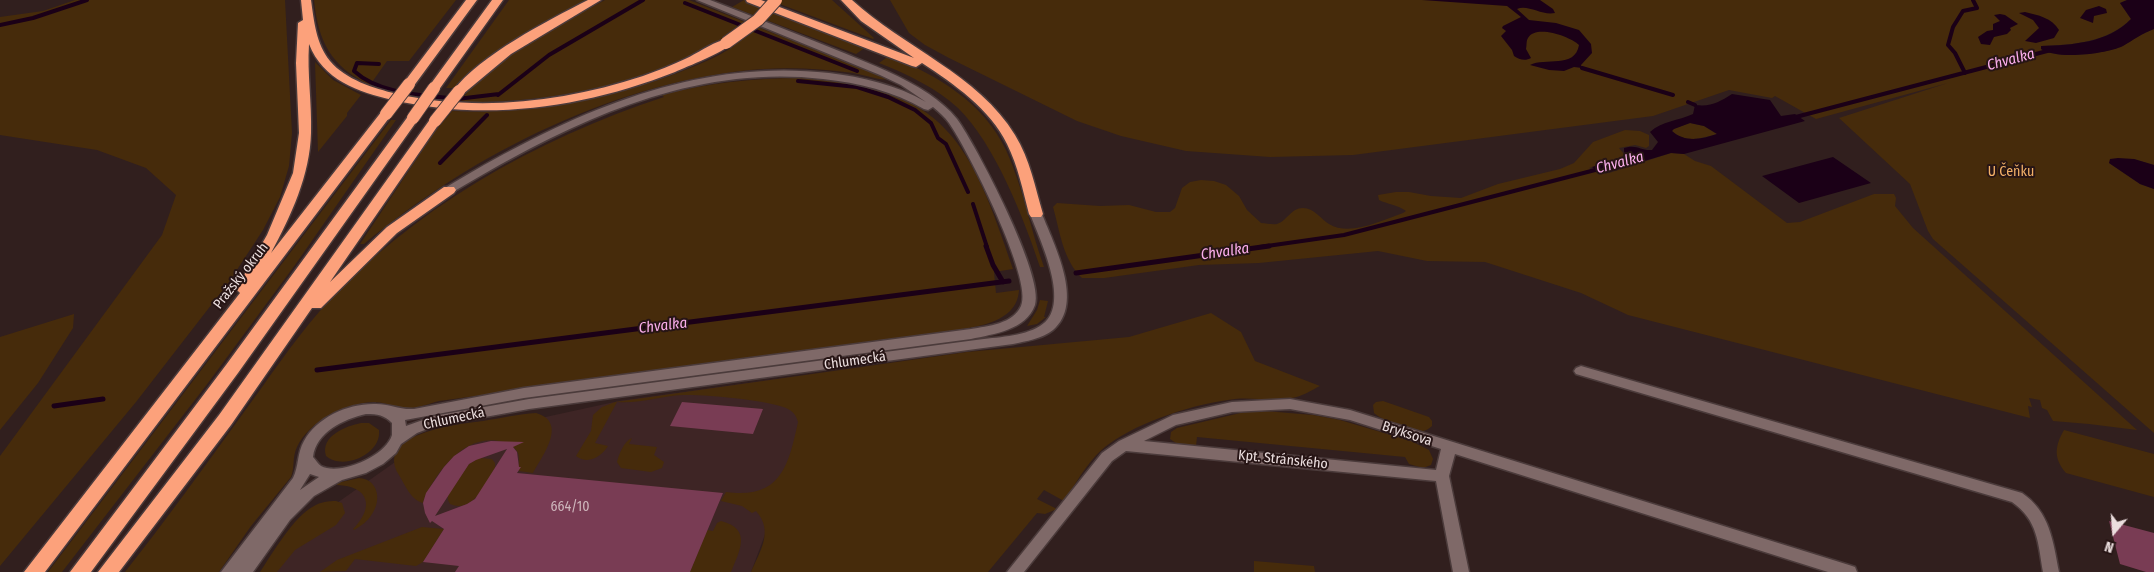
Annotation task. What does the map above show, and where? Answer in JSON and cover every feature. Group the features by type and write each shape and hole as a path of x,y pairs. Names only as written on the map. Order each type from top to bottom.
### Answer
{"highway":[{"name":"Pražský okruh","path":"34,572 472,0"},
{"path":"80,572 232,370 498,0"},
{"path":"108,572 192,465 286,334 434,121 458,91 509,49 596,0"},
{"path":"752,0 904,58 966,88"},
{"path":"306,1 311,34 315,46 332,70 348,80 375,92 407,101 475,106 541,102 591,94 668,70 726,43 758,20 776,0"},
{"path":"846,0 875,27 966,88"},
{"path":"215,338 274,235 300,173 305,133 302,63 306,1"},
{"name":"Chlumecká","path":"966,88 984,104 1008,135 1018,153 1036,214"},
{"path":"286,334 392,230 449,190"}],"main road":[{"path":"702,0 901,81 923,94 944,112 956,126 969,148"},
{"path":"449,190 523,147 610,109 683,85 750,75 811,74 846,78 888,88 915,100 939,115 969,148"},
{"name":"Chlumecká","path":"390,412 402,415 414,414 560,387 611,383 894,345 971,334 1006,326 1026,310 1031,296 1006,223 993,193 969,148"},
{"name":"Chlumecká","path":"397,440 412,429 434,422 529,404 947,349 1039,332 1054,323 1060,313 1062,301 1061,288 1036,214"},
{"path":"1581,371 2017,497 2026,502 2037,513 2051,572"},
{"name":"Bryksova","path":"1015,572 1107,457 1124,445 1173,420 1232,407 1290,404 1350,415 1449,448 1849,572"},
{"path":"229,572 298,482 305,466 308,447 312,438 334,420 364,409 379,409 390,412 395,416 400,423 400,430 397,440 390,450 376,461 358,470 323,482 299,500 268,537 244,572"},
{"name":"Kpt. Stránského","path":"1124,445 1442,476"},
{"path":"1449,448 1442,476 1460,572"},
{"path":"306,458 317,471 328,474 342,474"}],"shaded area":[{"path":"799,376 809,417 751,572 269,572 293,534 432,436 518,423 619,401"}],"green space":[{"path":"75,0 285,0 292,133 289,166 280,197 263,230 229,282 136,402 0,566 0,456 162,235 176,195 146,168 97,150 0,135 0,17 43,11"},
{"path":"314,0 456,0 409,61 387,61 370,85 345,70 329,51 319,28"},
{"path":"509,0 587,0 517,39 484,62 454,88 446,88"},
{"path":"605,0 689,0 890,79 830,70 774,68 710,76 656,88 603,105 551,126 501,151 452,180 364,244 360,244 436,130 452,111 510,110 568,103 597,97 653,82 680,72 701,64 734,46 719,41 701,52 674,64 618,83 592,89 540,98 460,102 474,83 503,58 536,37"},
{"path":"744,0 866,47 856,54 732,7"},
{"path":"769,0 832,0 874,38 873,39"},
{"name":"U Čeňku","path":"890,0 2127,0 2120,3 2131,19 2112,33 2090,41 2042,46 2041,49 2069,55 2105,51 2122,46 2154,29 2154,165 2134,159 2109,163 2140,184 2154,189 2154,433 1933,239 1928,231 1910,184 1839,118 1948,83 1816,119 1775,96 1772,98 1729,90 1653,116 1353,155 1270,157 1186,151 1121,136 1077,121 949,58 925,45 909,33"},
{"path":"889,56 941,81 957,92 972,104 997,133 1017,178 1044,267 1040,267 1017,205 996,161 971,123 958,108 931,88 879,63"},
{"path":"315,62 333,80 361,95 318,152"},
{"path":"801,78 850,84 889,94 920,109 945,129 965,155 982,186 997,224 1013,269 994,272 996,293 1019,290 1016,302 1010,311 1002,317 980,326 944,332 439,401 413,408 374,402 352,406 320,421 303,437 295,451 291,477 251,526 219,572 125,572 290,348 319,312 355,275 393,241 434,210 477,182 522,157 568,134 664,97 662,95 696,87 731,82"},
{"path":"391,120 396,120 295,265 208,383 62,572 48,572"},
{"path":"1690,123 1704,126 1717,134 1688,139 1682,138 1672,131"},
{"path":"1625,130 1640,131 1649,135 1649,146 1646,148 1635,145 1619,148 1624,154 1622,157 1589,168 1599,174 1609,173 1671,153 1684,154 1695,161 1711,166 1787,223 1800,222 1874,194 1894,194 1896,198 1895,206 1913,228 2137,430 2053,421 2047,410 2042,408 2040,400 2029,398 2032,407 2028,406 2030,418 1628,315 1581,293 1485,262 1427,261 1378,251 1259,263 1199,265 1104,278 1082,278 1070,263 1066,254 1053,207 1057,203 1100,206 1129,205 1156,212 1170,212 1175,208 1182,188 1190,182 1201,180 1214,181 1226,185 1239,196 1247,210 1261,223 1277,224 1295,210 1307,208 1337,228 1356,228 1376,223 1406,211 1379,200 1378,195 1409,192 1461,198 1498,184 1560,169 1574,163 1593,142"},
{"path":"1040,300 1048,301 1044,317 1046,317 1037,324 1027,326 1037,310"},
{"path":"1211,313 1241,332 1255,361 1320,386 1303,395 1292,398 1278,400 1235,399 1204,404 1169,414 1136,428 1102,449 1084,470 1064,501 1044,490 1037,499 1057,509 1045,514 1037,513 988,572 751,572 764,541 764,526 756,511 752,513 742,506 721,501 726,492 744,493 759,490 770,485 785,466 798,422 792,412 777,405 735,398 692,395 634,402 617,402 595,443 608,446 605,450 590,460 581,459 576,456 591,431 593,415 602,407 615,402 967,352 1129,337"},
{"path":"74,314 73,328 38,383 0,430 0,337"},
{"path":"1383,401 1429,417 1432,421 1432,426 1427,430 1421,431 1383,419 1374,413 1373,405 1376,402"},
{"path":"1253,410 1313,415 1340,420 1411,441 1429,450 1433,459 1431,465 1423,468 1409,464 1405,457 1197,437 1196,446 1179,445 1170,439 1171,432 1177,428"},
{"path":"536,413 545,417 552,431 547,448 533,473 519,471 518,453 512,446 492,440 472,444 455,456 435,479 423,503 415,499 399,475 394,461 398,449 408,440 422,433 456,425"},
{"path":"361,423 369,423 379,430 378,439 368,453 360,458 342,462 326,456 325,449 330,438 342,429"},
{"path":"2064,430 2154,454 2154,497 2066,473 2057,457 2057,447"},
{"path":"632,438 629,444 657,447 654,455 664,462 662,468 651,472 621,468 617,462 619,455 624,445"},
{"path":"479,458 492,459 495,463 495,468 483,489 472,501 465,505 450,504 448,495 469,464"},
{"path":"359,478 365,479 374,486 377,503 368,519 354,530 364,513 365,499 356,489 337,485 337,483"},
{"path":"336,501 342,503 345,513 336,525 295,550 277,572 260,572 284,536 306,511 325,502"},
{"path":"721,521 737,529 740,535 740,548 731,572 690,572 707,530 713,531 717,523"},
{"path":"422,527 444,529 423,562 416,566 355,559 346,571 320,572 337,560"},
{"path":"1254,561 1314,566 1315,572 1254,572"}],"water":[{"path":"1422,0 1540,0 1553,9 1555,13 1545,13 1526,8 1517,9 1529,20 1556,23 1579,30 1591,44 1592,53 1581,65 1582,68 1574,67 1564,71 1549,70 1530,65 1566,60 1572,57 1579,45 1554,33 1538,32 1532,34 1527,40 1526,49 1531,58 1527,60 1520,59 1514,56 1512,50 1501,36 1506,31 1502,28 1503,26 1521,17 1507,6"},
{"path":"2127,0 2154,0 2154,29 2123,46 2094,53 2069,55 2041,49 2041,46 2089,41 2112,33 2131,19 2120,3"},
{"path":"2099,6 2106,9 2107,13 2094,16 2093,23 2080,18 2086,10"},
{"path":"2025,12 2040,16 2053,23 2059,30 2054,38 2036,43 2025,41 2039,28 2033,20 2019,13"},
{"path":"1994,15 2005,15 2018,24 2010,28 2011,30 2007,34 1994,37 1990,45 1981,44 1978,37 1987,31 1993,30 1993,24 2000,21"},
{"path":"1732,94 1770,100 1781,116 1795,114 1805,121 1684,154 1671,153 1608,172 1600,173 1592,167 1628,157 1624,152 1624,148 1636,147 1652,150 1658,142 1650,132 1655,128 1693,114 1695,105 1711,105","holes":["1690,123 1704,126 1717,134 1688,139 1672,131"]},
{"path":"1833,157 1871,183 1799,203 1762,176"},
{"path":"2110,159 2134,159 2154,165 2154,189 2140,184 2109,163"}],"building":[{"path":"682,402 763,409 753,434 670,426"},
{"path":"491,441 524,442 513,447 517,452 519,467 521,467 517,473 723,493 690,572 455,572 459,566 423,562 444,529 432,521 430,523 423,503 426,493 444,467 454,456 469,446","holes":["507,449 475,499 435,516 469,464"]},
{"path":"2109,521 2154,533 2154,572 2146,572 2120,564"}],"waterway":[{"path":"0,25 33,18 87,0"},
{"path":"498,95 549,55 643,0"},
{"path":"1965,73 1955,53 1948,45 1953,27 1963,11 1977,8 1973,0"},
{"path":"685,3 857,71"},
{"name":"Chvalka","path":"1965,73 2051,50"},
{"path":"379,64 357,63 354,71 375,84 399,92 449,98"},
{"path":"1582,68 1673,95"},
{"name":"Chvalka","path":"1792,118 1965,73"},
{"path":"798,81 857,87 888,97 915,110 931,123 938,138 946,144 968,192"},
{"path":"457,99 499,94"},
{"path":"1688,102 1695,105"},
{"path":"440,163 487,115"},
{"name":"Chvalka","path":"1260,247 1344,235 1599,169"},
{"path":"973,204 987,247"},
{"path":"986,246 993,265 1003,282"},
{"name":"Chvalka","path":"1076,273 1269,246"},
{"name":"Chvalka","path":"1003,282 1009,281"},
{"name":"Chvalka","path":"317,370 1003,282"},
{"name":"Chvalka","path":"54,406 103,399"}]}
